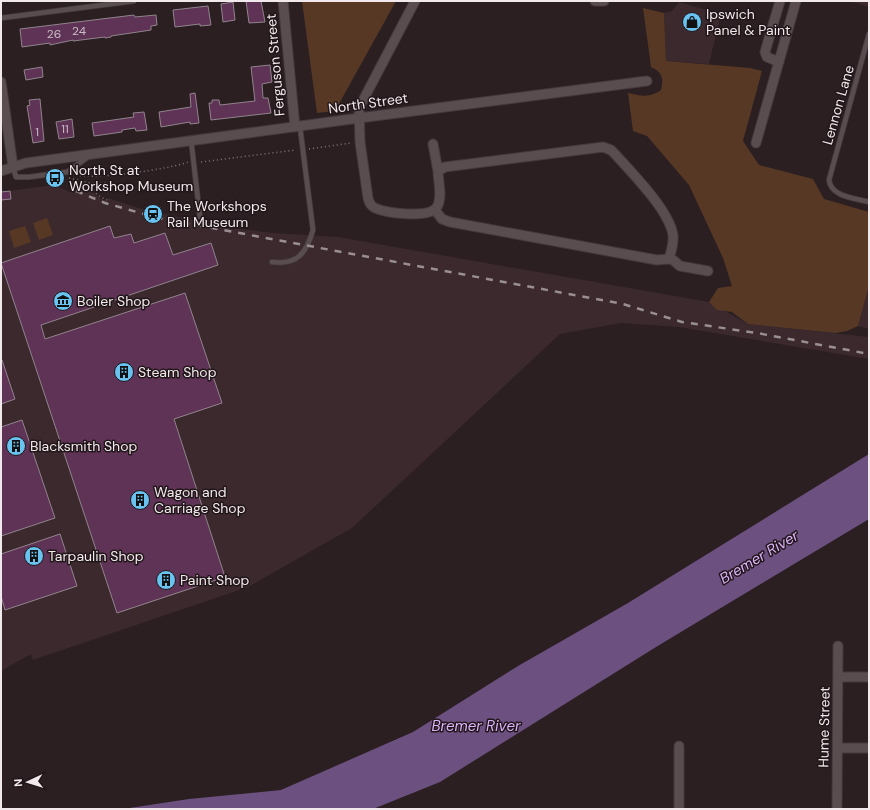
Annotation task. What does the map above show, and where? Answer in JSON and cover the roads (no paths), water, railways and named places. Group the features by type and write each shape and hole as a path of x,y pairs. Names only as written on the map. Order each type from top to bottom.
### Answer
{"street":[{"name":"Ferguson Street","path":"283,1 297,127"},
{"path":"415,1 362,100 359,118 360,142 368,198 371,206 381,210 409,215 435,210"},
{"path":"595,1 604,1"},
{"path":"779,62 767,57 765,52 780,1"},
{"path":"756,143 796,1"},
{"name":"North Street","path":"1,171 26,163 191,140 647,81"},
{"path":"1,82 13,167"},
{"path":"433,144 438,171 440,201 435,210"},
{"path":"438,171 455,165 599,147 608,148 620,159 662,210 673,233 674,240 669,259"},
{"name":"North Street","path":"1,168 13,167"},
{"path":"435,210 442,219 450,222 657,260 669,259 673,260 680,266 708,271"},
{"name":"Hume Street","path":"837,809 838,646"},
{"path":"839,677 869,678"},
{"path":"679,746 679,809"},
{"path":"838,748 869,748"}],"lane":[{"path":"1,18 134,1"},
{"name":"Lennon Lane","path":"869,34 829,175 829,182 833,190 839,194 869,202"},
{"path":"272,262 290,262 296,259 304,249 312,234 313,224 297,127"},
{"path":"191,140 200,217"},
{"name":"North Street","path":"13,167 14,175 18,178 65,172 73,169 93,154"}],"water":[{"name":"Bremer River","path":"869,454 869,519 656,647 440,782 373,809 123,809 189,799 281,790 413,732 518,666 628,603"}],"railway":[{"path":"76,191 105,203 158,218 623,304 682,322 757,333 869,354"}],"place":[{"name":"Ipswich Panel & Paint","path":"692,22"},
{"name":"North St at Workshop Museum","path":"55,178"},
{"name":"The Workshops Rail Museum","path":"153,214"},
{"name":"Boiler Shop","path":"63,301"},
{"name":"Steam Shop","path":"124,372"},
{"name":"Blacksmith Shop","path":"16,446"},
{"name":"Wagon and Carriage Shop","path":"140,500"},
{"name":"Tarpaulin Shop","path":"34,556"},
{"name":"Paint Shop","path":"166,580"}]}
